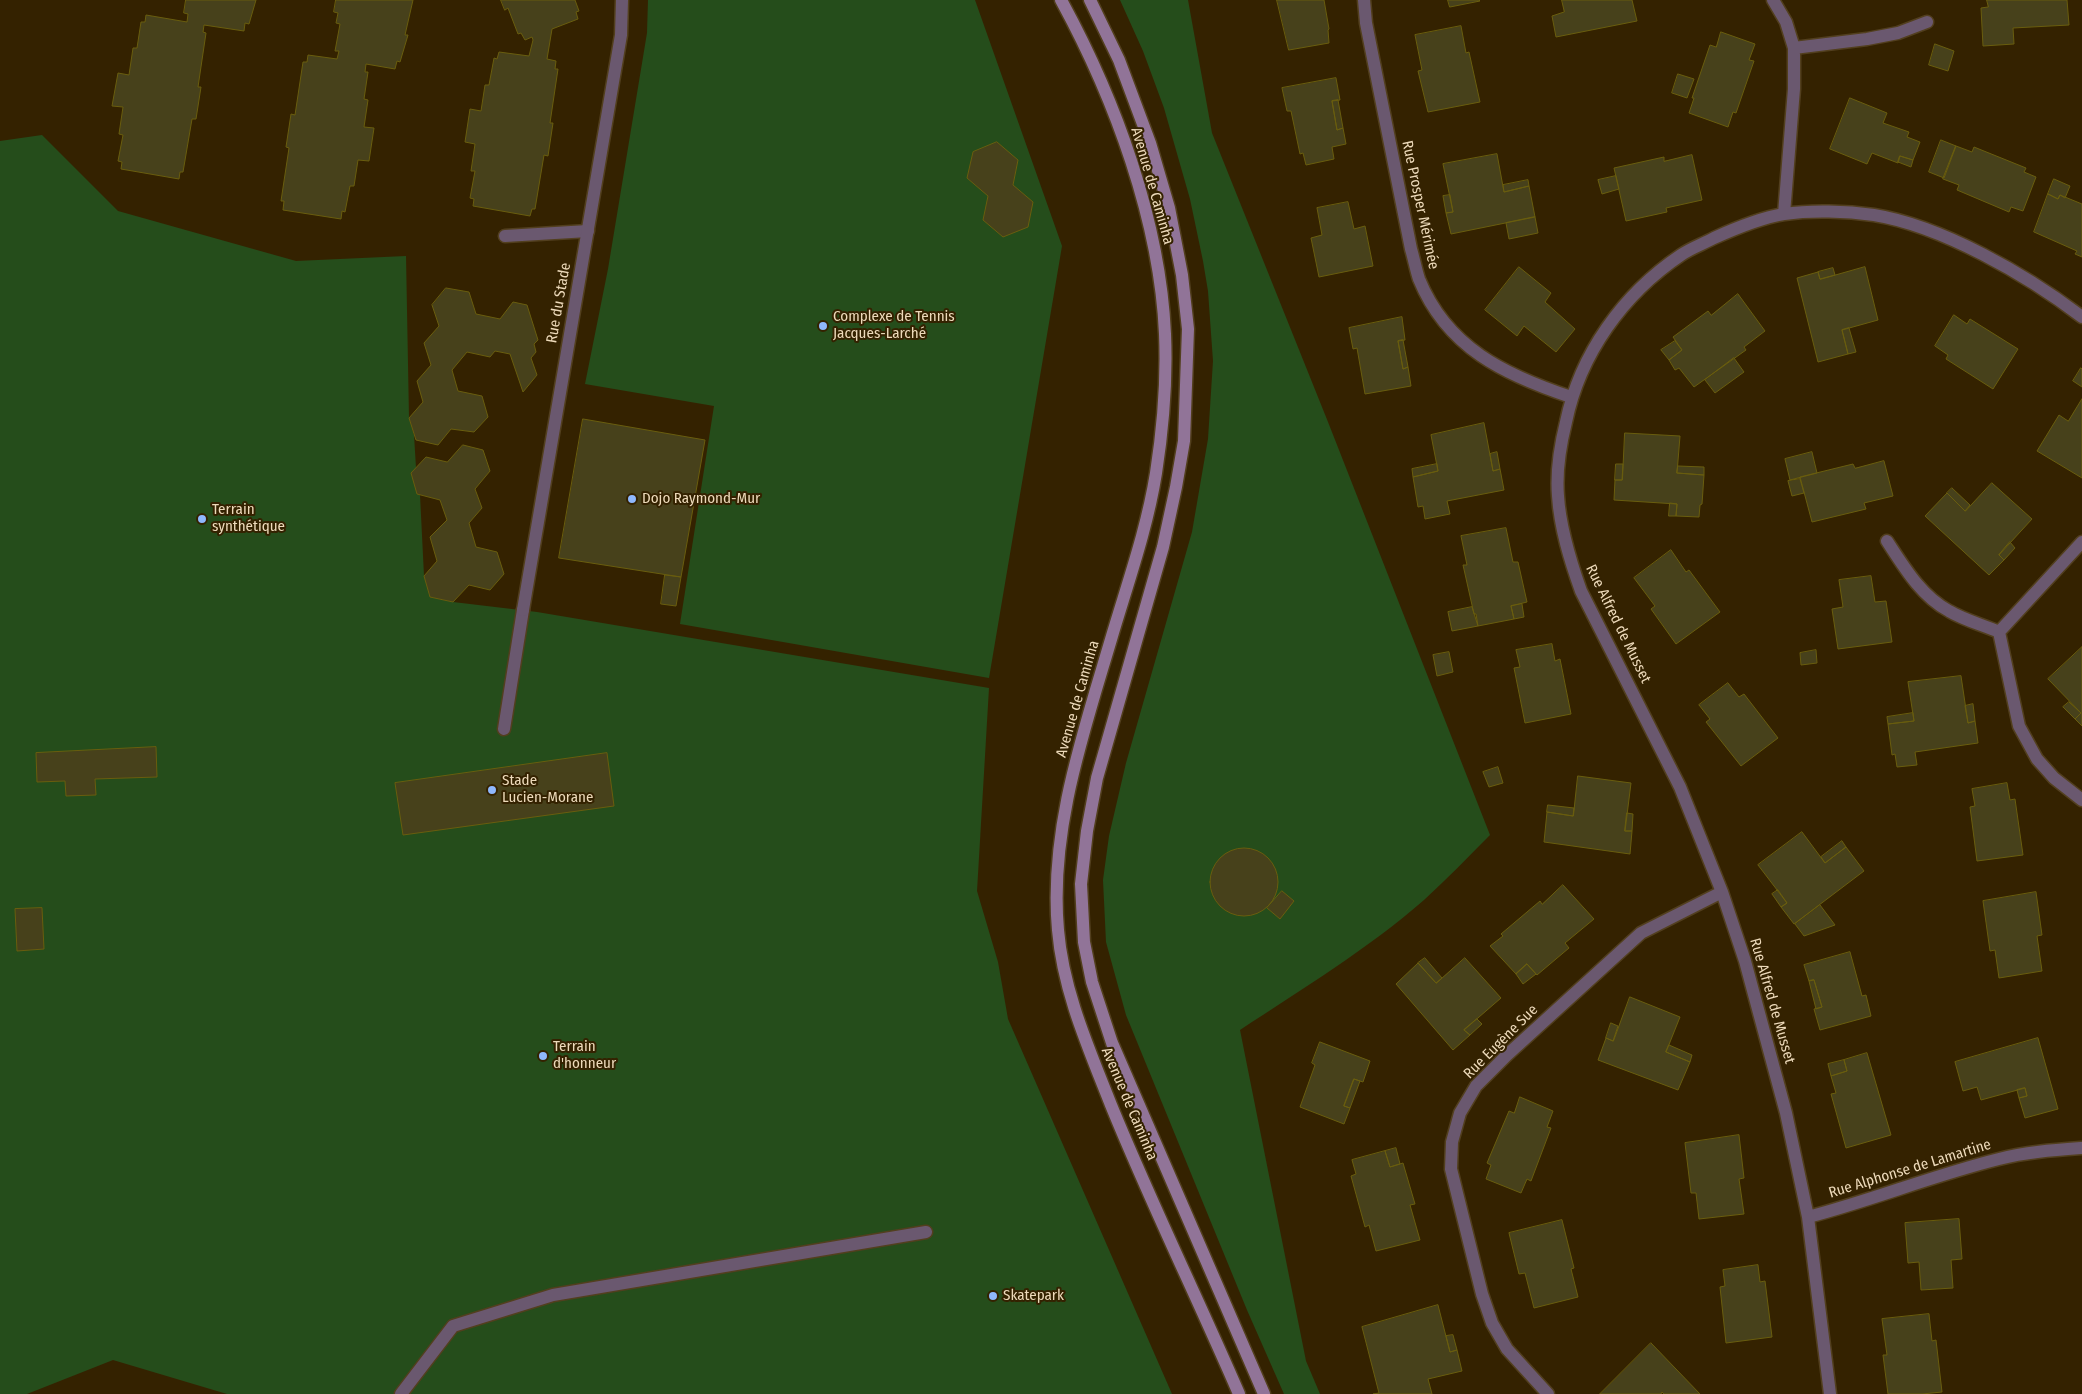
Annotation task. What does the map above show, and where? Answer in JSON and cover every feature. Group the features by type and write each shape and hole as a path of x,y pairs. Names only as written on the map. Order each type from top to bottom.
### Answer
{"street":[{"name":"Rue du Stade","path":"504,729 621,35 622,0"},
{"name":"Avenue de Caminha","path":"1062,0 1099,76 1120,130 1144,207 1155,256 1165,335 1163,408 1156,474 1142,535 1080,747 1070,791 1060,844 1056,890 1058,932 1065,972 1088,1047 1127,1143 1239,1394"},
{"name":"Avenue de Caminha","path":"1090,0 1118,60 1153,152 1171,218 1182,276 1188,329 1184,441 1176,487 1163,546 1097,778 1086,831 1081,884 1084,942 1092,982 1112,1043 1264,1394"},
{"name":"Rue Prosper Mérimée","path":"1364,0 1366,23 1411,250 1419,278 1434,310 1453,333 1472,350 1494,365 1532,384 1571,397"},
{"path":"1773,0 1786,22 1794,48 1794,89 1784,214"},
{"path":"1794,48 1867,39 1898,33 1928,22"},
{"name":"Rue Alfred de Musset","path":"1830,1394 1808,1217 1786,1113 1745,961 1722,892 1680,787 1581,591 1570,558 1558,494 1559,452 1571,397 1585,364 1600,339 1615,317 1653,275 1683,253 1722,234 1750,223 1784,214 1827,212 1874,215 1916,226 1966,247 2021,276 2082,317"},
{"path":"505,236 588,231"},
{"path":"1887,541 1921,588 1936,602 1949,611 1999,632"},
{"path":"1999,632 2082,542"},
{"path":"1999,632 2019,726 2037,759 2054,778 2082,800"},
{"name":"Rue Eugène Sue","path":"1548,1394 1507,1349 1492,1323 1482,1294 1451,1169 1452,1142 1460,1113 1476,1086 1507,1055 1641,934 1722,892"},
{"name":"Rue Alphonse de Lamartine","path":"1808,1217 1852,1205 1933,1177 2000,1158 2082,1148"},
{"path":"401,1394 453,1326 553,1294 926,1232"}],"green space":[{"name":"Complexe de Tennis Jacques-Larché","path":"648,0 975,0 1062,246 989,678 680,624 714,406 585,384 608,269 647,33"},
{"path":"1120,0 1188,0 1212,133 1490,835 1433,892 1403,918 1334,968 1240,1030 1306,1361 1320,1394 1284,1394 1247,1310 1126,1015 1106,942 1103,880 1109,836 1126,763 1192,532 1208,439 1213,361 1208,291 1190,199 1164,108 1143,51"},
{"name":"Stade Lucien-Morane","path":"42,135 118,211 296,261 406,256 409,418 414,435 416,468 411,474 420,495 424,576 431,597 453,602 537,612 989,688 977,891 998,962 1008,1019 1172,1394 227,1394 113,1360 27,1394 0,1394 0,141"}],"building":[{"path":"186,0 256,0 249,24 245,23 244,31 204,25 203,32 206,33 198,87 201,87 196,119 192,119 183,172 180,172 179,179 121,169 122,162 118,161 123,135 119,134 123,107 112,106 118,73 129,75 133,48 137,48 141,22 145,22 146,15 187,22 188,14 184,13"},
{"path":"336,0 413,0 405,35 408,35 400,62 397,61 395,69 366,64 365,72 368,72 364,99 368,100 364,127 374,128 369,161 358,160 354,186 350,186 345,212 342,211 341,219 283,210 284,201 281,201 289,148 286,147 291,114 295,115 303,62 307,62 308,55 337,59 339,51 335,51 340,24 336,23 338,13 334,12"},
{"path":"501,0 575,0 579,11 576,12 578,19 552,29 547,59 556,61 555,69 558,69 550,123 553,123 548,156 544,155 535,209 532,209 530,216 473,206 474,199 470,198 475,171 471,171 475,144 465,142 470,109 481,111 485,85 489,85 494,58 497,59 499,52 529,56 533,40 532,37 525,40 521,33 518,34 508,8 505,10"},
{"path":"1277,0 1324,0 1329,29 1329,43 1289,50"},
{"path":"1448,0 1479,0 1480,1 1450,7"},
{"path":"1562,0 1632,0 1637,21 1556,37 1552,16 1564,12"},
{"path":"1987,0 2067,0 2069,25 2013,28 2014,44 1983,46 1981,8 1988,7"},
{"path":"1461,26 1466,53 1469,52 1480,102 1428,112 1418,71 1422,70 1415,35"},
{"path":"1721,32 1755,44 1749,60 1754,61 1736,113 1733,112 1728,127 1689,113 1694,98 1692,98 1710,45 1716,47"},
{"path":"1935,44 1954,51 1948,71 1929,65"},
{"path":"1678,74 1694,79 1687,98 1672,93"},
{"path":"1336,78 1340,100 1332,101 1337,130 1343,128 1346,144 1332,147 1334,159 1306,165 1303,153 1300,154 1291,111 1287,111 1282,88"},
{"path":"1850,98 1887,113 1883,123 1909,132 1907,137 1920,142 1913,160 1900,156 1898,163 1872,153 1867,164 1830,149"},
{"path":"1338,100 1343,128 1337,130 1332,101"},
{"path":"1941,140 1956,146 1944,178 1929,172"},
{"path":"997,142 1018,160 1013,185 1033,202 1028,227 1003,237 983,220 988,196 967,178 973,152"},
{"path":"1956,146 1972,152 1974,147 2026,168 2024,172 2036,177 2023,211 2011,207 2009,212 1957,190 1959,185 1943,179"},
{"path":"1497,154 1504,192 1529,186 1535,217 1451,234 1446,213 1453,212 1443,164"},
{"path":"1692,155 1702,200 1666,208 1667,212 1626,221 1614,168 1664,157 1664,161"},
{"path":"1900,156 1913,160 1911,167 1898,162"},
{"path":"1616,176 1619,189 1602,194 1598,180"},
{"path":"2054,179 2070,186 2065,198 2060,195 2058,199 2048,194"},
{"path":"1528,180 1529,186 1504,192 1503,185"},
{"path":"2048,194 2058,199 2060,195 2082,204 2082,257 2075,254 2077,251 2034,232"},
{"path":"1450,195 1453,212 1446,213 1443,196"},
{"path":"1348,202 1354,229 1365,226 1373,266 1319,277 1311,238 1322,235 1317,208"},
{"path":"1535,217 1538,233 1509,239 1506,223"},
{"path":"1519,267 1551,293 1545,302 1575,329 1556,352 1524,326 1517,336 1485,310"},
{"path":"1865,267 1878,320 1842,330 1848,354 1818,362 1797,278 1818,272 1820,279"},
{"path":"1833,268 1835,275 1820,279 1818,272"},
{"path":"446,288 469,292 476,314 500,319 513,302 527,305 538,340 534,344 536,352 531,358 537,375 523,392 510,354 495,351 490,357 467,352 452,370 458,391 482,396 488,417 474,432 451,429 438,445 416,440 409,418 423,402 417,381 431,365 424,343 439,326 432,305"},
{"path":"1738,294 1765,331 1744,347 1746,350 1694,387 1679,368 1675,370 1669,360 1682,350 1673,337 1708,311 1711,315"},
{"path":"1954,315 1967,324 1970,319 2018,349 1993,389 1946,359 1948,355 1935,346"},
{"path":"1402,317 1405,340 1398,341 1403,369 1408,367 1411,386 1365,394 1357,348 1353,349 1349,328"},
{"path":"1849,328 1856,352 1848,354 1842,330"},
{"path":"1403,340 1408,367 1403,369 1398,341"},
{"path":"1675,341 1682,350 1669,360 1661,350"},
{"path":"1734,358 1744,372 1715,393 1705,380"},
{"path":"2082,369 2082,387 2073,381"},
{"path":"2082,399 2082,478 2037,451 2059,415 2068,421"},
{"name":"Dojo Raymond-Mur","path":"583,419 705,440 681,577 559,558"},
{"path":"1484,423 1493,471 1500,469 1504,490 1447,501 1450,514 1425,519 1423,506 1418,507 1413,477 1438,471 1431,435"},
{"path":"1625,433 1680,436 1677,473 1704,475 1699,517 1676,516 1677,504 1614,500 1615,480 1622,480"},
{"path":"463,445 483,450 490,471 475,489 482,508 469,523 476,547 497,552 504,574 490,590 469,585 453,602 430,597 424,576 437,561 430,537 447,520 440,500 417,494 411,473 426,457 447,462"},
{"path":"1497,452 1500,469 1493,471 1490,454"},
{"path":"1812,452 1817,473 1790,480 1785,459"},
{"path":"1884,461 1893,496 1864,503 1866,509 1812,522 1800,477 1853,464 1855,468"},
{"path":"1437,464 1438,471 1413,477 1412,469"},
{"path":"1616,464 1623,464 1622,480 1615,480"},
{"path":"1678,466 1704,467 1704,475 1677,473"},
{"path":"1800,479 1804,493 1792,496 1788,481"},
{"path":"1992,483 2032,519 1999,555 2004,560 1989,575 1925,516 1947,493 1965,511"},
{"path":"1952,488 1970,505 1965,511 1947,493"},
{"path":"1670,503 1677,504 1676,516 1669,516"},
{"path":"1506,528 1513,562 1518,562 1527,602 1511,606 1514,619 1478,626 1463,565 1467,565 1461,536"},
{"path":"2010,542 2015,548 2004,560 1999,555"},
{"path":"1671,550 1686,572 1689,570 1720,612 1676,644 1651,609 1655,606 1634,578"},
{"path":"665,575 681,577 676,606 661,604"},
{"path":"1871,576 1875,602 1886,601 1892,642 1838,649 1832,609 1843,607 1839,580"},
{"path":"1522,604 1524,617 1514,619 1511,606"},
{"path":"1472,607 1478,626 1452,631 1448,612"},
{"path":"1552,644 1555,661 1560,659 1571,714 1525,723 1514,668 1520,667 1516,650"},
{"path":"2082,647 2082,726 2075,719 2081,713 2048,679"},
{"path":"1816,650 1817,663 1801,665 1800,653"},
{"path":"1449,652 1453,672 1437,676 1433,655"},
{"path":"1961,676 1968,723 1975,721 1978,743 1915,752 1917,765 1897,767 1895,754 1892,755 1888,724 1914,721 1908,682"},
{"path":"1728,683 1739,697 1744,694 1778,738 1741,766 1706,722 1710,719 1699,705"},
{"path":"2069,702 2081,713 2075,719 2063,707"},
{"path":"1973,704 1975,721 1968,723 1965,706"},
{"path":"1913,713 1914,721 1888,724 1887,717"},
{"path":"156,747 157,777 95,779 96,795 66,796 65,781 37,782 36,753"},
{"path":"607,753 614,806 403,835 395,783"},
{"path":"1498,767 1503,783 1489,787 1483,772"},
{"path":"1578,776 1631,783 1625,831 1632,831 1630,854 1544,842 1547,812 1573,816"},
{"path":"2007,783 2010,800 2015,799 2023,855 1977,861 1970,807 1975,806 1972,789"},
{"path":"1548,805 1574,808 1573,816 1547,812"},
{"path":"1627,813 1633,814 1632,831 1625,831"},
{"path":"1802,832 1825,863 1846,847 1864,871 1794,924 1781,907 1787,903 1758,865"},
{"path":"1842,841 1846,847 1825,863 1821,857"},
{"path":"1237,848 1251,848 1263,853 1273,863 1278,875 1278,889 1273,901 1263,911 1251,916 1237,916 1225,911 1215,901 1210,889 1210,875 1215,863 1225,853"},
{"path":"1563,885 1594,919 1565,943 1569,948 1537,975 1527,964 1516,974 1490,946 1503,936 1501,934 1540,901 1542,904"},
{"path":"1778,890 1787,903 1781,907 1772,894"},
{"path":"1282,891 1294,901 1280,919 1267,908"},
{"path":"2036,892 2042,935 2037,936 2042,971 1999,978 1995,950 1990,951 1983,901"},
{"path":"1820,905 1835,925 1804,936 1795,924"},
{"path":"42,908 44,949 17,951 15,909"},
{"path":"1850,952 1862,996 1866,995 1871,1016 1820,1030 1814,1009 1822,1007 1814,980 1809,981 1804,965"},
{"path":"1425,958 1442,978 1436,983 1418,963"},
{"path":"1465,958 1501,998 1464,1030 1470,1035 1453,1050 1396,984 1418,963 1436,983"},
{"path":"1527,964 1536,974 1523,984 1516,974"},
{"path":"1814,980 1822,1007 1816,1009 1809,981"},
{"path":"1630,997 1680,1017 1666,1052 1690,1062 1678,1090 1598,1060 1606,1038 1613,1041"},
{"path":"1477,1019 1482,1024 1470,1035 1464,1030"},
{"path":"1611,1023 1618,1026 1613,1041 1606,1038"},
{"path":"2038,1038 2058,1109 2025,1118 2019,1098 2027,1096 2025,1088 1981,1100 1977,1087 1963,1091 1955,1062"},
{"path":"1320,1042 1370,1061 1363,1082 1354,1079 1344,1106 1350,1108 1344,1124 1300,1107 1315,1065 1312,1063"},
{"path":"1669,1045 1692,1055 1690,1062 1666,1052"},
{"path":"1867,1053 1891,1135 1846,1148 1831,1094 1836,1093 1831,1076 1847,1071 1844,1060"},
{"path":"1844,1060 1847,1071 1831,1076 1828,1064"},
{"path":"1354,1079 1360,1081 1350,1108 1344,1106"},
{"path":"2025,1088 2027,1096 2019,1098 2017,1090"},
{"path":"1520,1097 1553,1111 1547,1127 1551,1128 1531,1181 1527,1179 1521,1193 1486,1179 1491,1165 1487,1163 1509,1111 1514,1113"},
{"path":"1739,1135 1744,1178 1739,1179 1744,1214 1699,1219 1696,1193 1691,1193 1685,1143"},
{"path":"1396,1148 1400,1164 1390,1167 1385,1151"},
{"path":"1385,1151 1390,1167 1403,1163 1415,1204 1410,1205 1420,1240 1376,1251 1369,1225 1365,1227 1351,1176 1356,1174 1352,1160"},
{"path":"1959,1219 1962,1259 1951,1260 1953,1288 1921,1290 1919,1262 1908,1263 1905,1223"},
{"path":"1562,1220 1574,1268 1571,1269 1578,1297 1534,1308 1525,1273 1519,1274 1509,1233"},
{"path":"1758,1265 1760,1282 1765,1281 1772,1337 1726,1343 1720,1287 1725,1286 1723,1270"},
{"path":"1438,1305 1450,1352 1457,1350 1462,1371 1428,1379 1432,1394 1373,1394 1379,1393 1362,1327"},
{"path":"1929,1314 1932,1341 1936,1340 1942,1392 1888,1394 1883,1355 1887,1355 1882,1319"},
{"path":"1453,1335 1457,1350 1450,1352 1446,1336"},
{"path":"1651,1343 1700,1394 1664,1394 1662,1392 1661,1394 1600,1394"}],"place":[{"name":"Complexe de Tennis Jacques-Larché","path":"823,326"},
{"name":"Dojo Raymond-Mur","path":"632,499"},
{"name":"Terrain synthétique","path":"202,519"},
{"name":"Stade Lucien-Morane","path":"492,790"},
{"name":"Terrain d'honneur","path":"543,1056"},
{"name":"Skatepark","path":"993,1296"}]}
